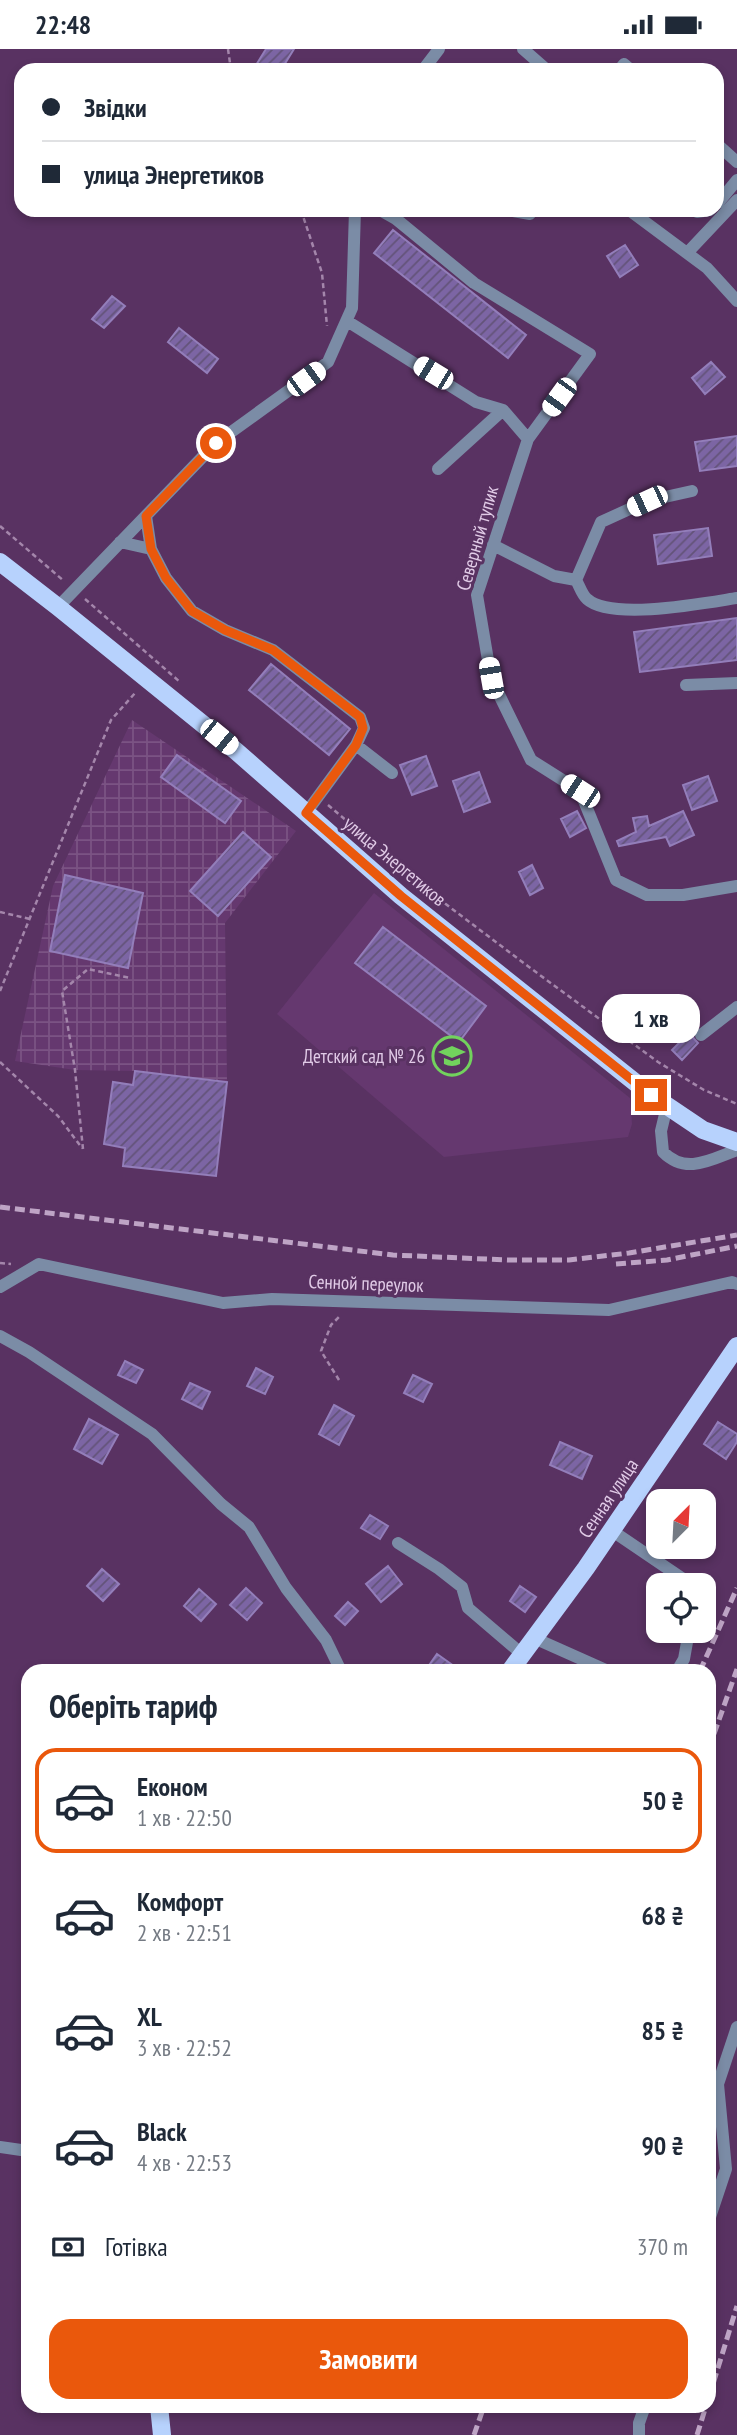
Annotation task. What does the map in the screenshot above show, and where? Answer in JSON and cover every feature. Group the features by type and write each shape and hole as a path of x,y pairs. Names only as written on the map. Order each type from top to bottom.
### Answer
{"main road":[{"name":"улица Энергетиков","path":"0,562 236,751 401,896 667,1106 703,1130 737,1142"},
{"name":"Сенная улица","path":"515,1664 737,1346"},
{"path":"160,2413 162,2435"}],"street":[{"path":"428,63 439,49"},
{"path":"523,49 539,63"},
{"path":"724,196 737,180"},
{"path":"724,214 737,200"},
{"path":"58,607 216,443 328,362 352,308 355,217"},
{"name":"Северный тупик","path":"392,217 474,283 590,354 528,439 477,595 491,678 531,760 580,791 616,880 647,895 683,895 737,886"},
{"path":"639,217 708,268 737,301"},
{"path":"688,252 721,217"},
{"path":"346,321 476,402 503,410 528,439"},
{"path":"438,470 503,410"},
{"path":"576,580 601,522 647,501 692,491"},
{"path":"146,516 151,549 166,578 192,611 225,630 273,650 360,717 363,728 356,745 306,813"},
{"path":"120,543 151,549"},
{"path":"493,545 554,576 576,580 587,599 606,608 665,609 737,599"},
{"path":"686,685 737,683"},
{"path":"356,745 392,773"},
{"path":"701,1035 737,1007"},
{"path":"667,1106 662,1131 663,1152 673,1161 690,1165 737,1150"},
{"name":"Сенной переулок","path":"0,1287 39,1264 223,1303 272,1299 609,1310 732,1282 737,1284"},
{"path":"0,1336 29,1352 152,1434 221,1504 249,1528 286,1588 326,1640 338,1664"},
{"path":"611,1530 674,1573"},
{"path":"398,1543 462,1587 468,1608 522,1654"},
{"path":"534,1638 592,1664"},
{"path":"681,1664 687,1643"},
{"path":"716,2199 726,2169 718,2084 737,2027"},
{"path":"0,2147 21,2150"},
{"path":"639,2435 643,2413"}],"path":[{"path":"303,217 322,273 327,326"},
{"path":"0,526 185,686"},
{"path":"0,991 111,720 148,679"},
{"path":"328,804 443,902 658,1062 704,1090 737,1104"},
{"path":"0,912 30,919"},
{"path":"0,1062 58,1116 83,1150 75,1070 62,991 88,969 130,978"},
{"path":"339,1380 321,1351 331,1325 354,1302"}],"shaded area":[{"path":"132,720 296,831 225,923 227,1082 135,1071 75,1070 15,1061 53,886"},
{"name":"Детский сад № 26","path":"374,893 630,1098 632,1124 628,1137 444,1157 277,1014"}],"building":[{"path":"266,49 294,49 285,63 257,63"},
{"path":"393,230 526,335 508,358 374,253"},
{"path":"625,245 638,265 620,277 607,256"},
{"path":"112,296 125,306 104,328 92,319"},
{"path":"179,328 218,359 207,373 168,342"},
{"path":"711,362 725,377 705,394 692,378"},
{"path":"737,436 737,466 700,471 695,442"},
{"path":"708,528 712,556 658,564 654,535"},
{"path":"737,618 737,660 640,672 634,632"},
{"path":"271,664 350,729 329,755 249,690"},
{"path":"177,755 241,801 225,823 161,777"},
{"path":"426,756 437,786 412,795 400,765"},
{"path":"479,772 490,802 464,812 453,781"},
{"path":"708,776 717,801 692,810 683,785"},
{"path":"577,811 586,828 570,837 561,819"},
{"path":"683,811 694,835 670,846 666,837 619,846 617,841 636,832 633,818 647,816 649,826"},
{"path":"243,832 271,857 218,916 190,891"},
{"path":"532,865 543,888 530,895 519,872"},
{"path":"65,875 143,893 128,968 50,951"},
{"path":"383,927 486,1006 459,1042 355,963"},
{"path":"689,1033 698,1043 682,1060 672,1050"},
{"path":"135,1071 227,1082 216,1176 123,1166 125,1148 104,1144 113,1082 133,1085"},
{"path":"125,1361 143,1370 136,1383 118,1375"},
{"path":"256,1368 273,1377 265,1394 247,1386"},
{"path":"413,1375 432,1384 423,1402 404,1393"},
{"path":"190,1383 210,1392 202,1409 182,1399"},
{"path":"334,1405 354,1416 339,1445 319,1434"},
{"path":"89,1419 118,1435 102,1464 74,1449"},
{"path":"718,1422 737,1434 737,1442 726,1459 704,1444"},
{"path":"560,1442 592,1456 582,1479 550,1465"},
{"path":"370,1515 388,1526 380,1539 361,1528"},
{"path":"388,1566 402,1584 381,1602 366,1584"},
{"path":"102,1569 119,1584 103,1601 87,1586"},
{"path":"520,1586 536,1597 525,1612 510,1601"},
{"path":"246,1588 262,1603 247,1620 230,1605"},
{"path":"199,1589 216,1604 201,1621 184,1606"},
{"path":"348,1602 358,1611 345,1625 335,1616"},
{"path":"437,1654 451,1664 430,1664"}],"railway":[{"path":"0,1207 393,1255 507,1260 569,1260 737,1235"},
{"path":"616,1264 667,1260 737,1246"},
{"path":"703,1664 737,1588"},
{"path":"716,1728 737,1669"},
{"path":"716,2374 737,2306"},
{"path":"474,2435 482,2413"},
{"path":"697,2435 704,2413"}],"place":[{"name":"Детский сад № 26","path":"452,1056"}],"route":[{"path":"216,443 146,516 151,549 166,578 192,611 225,630 273,650 360,717 363,728 356,745 306,813 401,896 651,1095"}]}
